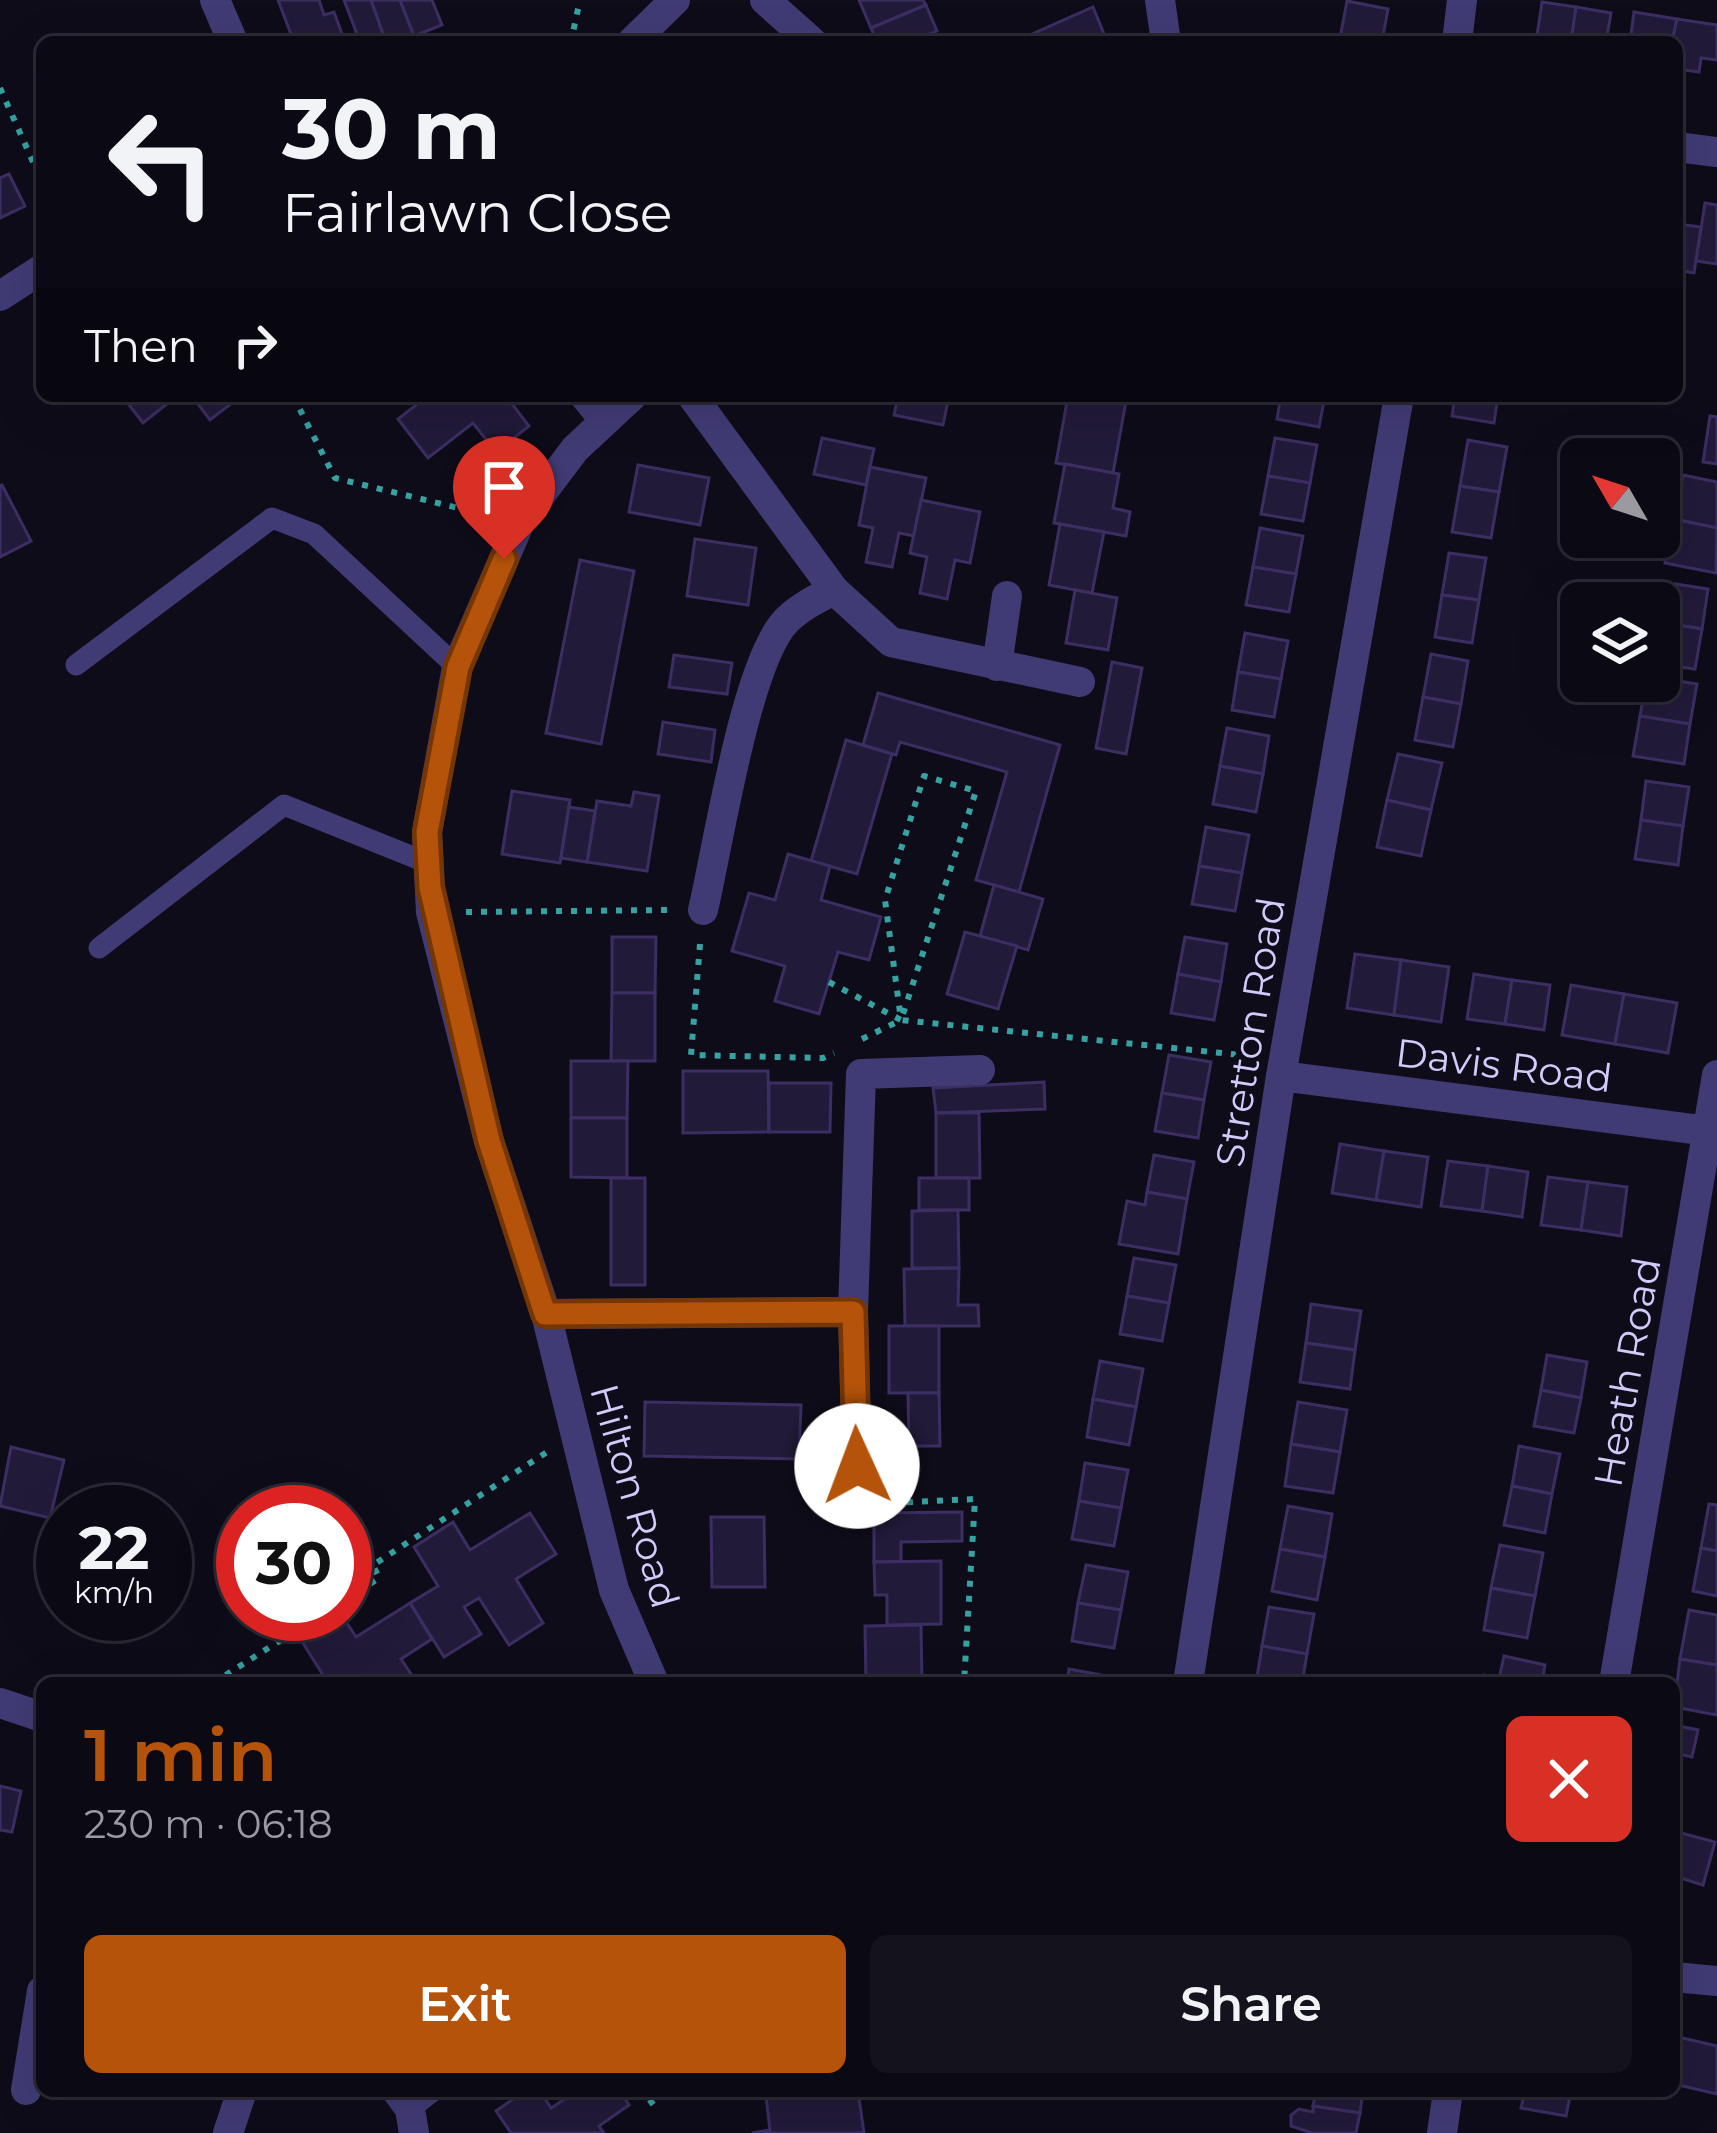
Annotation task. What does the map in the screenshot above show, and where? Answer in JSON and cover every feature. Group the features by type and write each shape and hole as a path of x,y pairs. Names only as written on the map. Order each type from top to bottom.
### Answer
{"street":[{"path":"214,0 230,36"},
{"path":"638,36 675,0"},
{"path":"765,0 805,36"},
{"path":"1160,0 1165,36"},
{"path":"1458,36 1462,0"},
{"path":"1683,148 1717,152"},
{"path":"0,296 36,273"},
{"name":"Hilton Road","path":"626,402 575,449 520,522 458,667 427,832 431,912 489,1141 545,1314 614,1590 651,1677"},
{"path":"696,402 834,590 891,642 1080,682"},
{"name":"Stretton Road","path":"1189,1677 1283,1068 1398,402"},
{"path":"703,910 761,663 784,622 834,590"},
{"path":"997,666 1007,596"},
{"name":"Davis Road","path":"1283,1068 1712,1131"},
{"path":"859,1504 853,1312 861,1074 980,1070"},
{"name":"Heath Road","path":"1615,1677 1712,1131 1717,1075"},
{"path":"545,1314 853,1312"},
{"path":"0,1703 36,1715"},
{"path":"1680,1978 1717,1981"},
{"path":"26,2090 36,2028"},
{"path":"228,2133 240,2097"},
{"path":"1442,2133 1447,2097"}],"lane":[{"path":"584,402 602,424"},
{"path":"76,665 272,518 314,534 458,667"},
{"path":"99,948 284,805 428,863"}],"path":[{"path":"576,36 580,0"},
{"path":"0,88 36,169"},
{"path":"296,402 335,478 520,522"},
{"path":"431,912 703,910 691,1055 823,1058 901,1020 976,791 923,776 885,900 901,1020"},
{"path":"829,982 901,1020 1283,1068"},
{"path":"372,1583 379,1578 373,1565 575,1433"},
{"path":"859,1504 975,1499 964,1677"},
{"path":"223,1677 280,1641"},
{"path":"649,2104 658,2097"}],"building":[{"path":"278,0 319,0 324,15 334,12 343,36 292,36"},
{"path":"344,0 371,0 384,36 358,36"},
{"path":"371,0 400,0 414,36 384,36"},
{"path":"400,0 432,0 442,25 414,36"},
{"path":"859,0 923,0 926,5 871,28"},
{"path":"1347,1 1388,9 1383,36 1340,36"},
{"path":"1542,2 1576,7 1572,36 1537,36"},
{"path":"926,5 937,31 925,36 874,36 871,28"},
{"path":"1093,7 1104,34 1099,36 1028,36"},
{"path":"1576,7 1611,13 1607,36 1572,36"},
{"path":"1634,12 1677,19 1673,36 1631,36"},
{"path":"1677,19 1717,25 1717,60 1701,58 1699,72 1683,70 1683,36 1673,36"},
{"path":"9,174 25,206 0,218 0,178"},
{"path":"1705,203 1717,205 1717,264 1696,261"},
{"path":"1683,225 1701,227 1694,273 1683,271"},
{"path":"127,402 169,402 143,423"},
{"path":"196,402 233,402 210,420"},
{"path":"420,402 511,402 529,426 496,452 473,423 428,458 398,419"},
{"path":"897,402 948,402 943,425 894,415"},
{"path":"1067,402 1126,402 1113,473 1056,463"},
{"path":"1280,402 1324,402 1319,427 1277,419"},
{"path":"1454,402 1497,402 1494,423 1452,416"},
{"path":"1710,416 1717,417 1717,464 1703,462"},
{"path":"822,438 874,449 866,485 814,474"},
{"path":"1275,438 1317,445 1310,483 1268,476"},
{"path":"1468,440 1507,447 1499,492 1460,486"},
{"path":"1065,464 1119,474 1113,508 1130,512 1126,536 1054,523"},
{"path":"638,465 709,478 700,525 629,512"},
{"path":"870,467 926,478 914,536 899,533 892,567 866,562 873,528 859,525"},
{"path":"1683,475 1717,482 1717,528 1680,520"},
{"path":"1268,476 1310,483 1303,521 1261,514"},
{"path":"0,486 31,541 0,557"},
{"path":"1460,486 1499,492 1491,538 1452,532"},
{"path":"921,500 980,512 970,563 955,560 947,599 920,593 927,557 910,553"},
{"path":"1680,520 1717,528 1716,573 1665,563 1666,558 1680,558"},
{"path":"1060,524 1104,532 1092,593 1049,585"},
{"path":"1260,528 1303,536 1296,574 1253,567"},
{"path":"695,539 756,548 748,605 687,596"},
{"path":"1449,553 1486,558 1479,600 1442,595"},
{"path":"580,560 634,571 601,744 546,733"},
{"path":"1253,567 1296,574 1289,612 1246,605"},
{"path":"1680,585 1708,589 1702,629 1680,625"},
{"path":"1075,590 1117,598 1108,650 1066,643"},
{"path":"1442,595 1479,600 1472,643 1435,637"},
{"path":"1680,625 1702,629 1695,669 1680,667"},
{"path":"1245,633 1288,641 1281,679 1238,672"},
{"path":"1431,654 1468,661 1461,704 1423,697"},
{"path":"674,655 732,663 727,694 669,687"},
{"path":"1112,662 1142,668 1126,754 1096,748"},
{"path":"1238,672 1281,679 1274,717 1232,710"},
{"path":"1680,681 1697,684 1690,724 1640,716 1642,702 1680,702"},
{"path":"878,693 1060,745 1019,892 976,880 1007,772 900,742 896,755 863,745"},
{"path":"1423,697 1461,704 1453,747 1415,740"},
{"path":"1640,716 1690,724 1684,764 1633,756"},
{"path":"663,722 715,730 711,762 658,754"},
{"path":"1227,728 1269,736 1263,774 1220,766"},
{"path":"846,740 892,754 857,874 811,861"},
{"path":"1398,754 1442,763 1431,810 1387,800"},
{"path":"1220,766 1263,774 1256,812 1213,804"},
{"path":"1646,781 1689,787 1683,826 1641,820"},
{"path":"512,791 570,800 560,863 502,854"},
{"path":"634,792 659,796 647,871 587,862 597,801 631,806"},
{"path":"1387,800 1431,810 1421,856 1377,847"},
{"path":"569,807 595,811 587,862 561,858"},
{"path":"1641,820 1683,826 1678,865 1635,859"},
{"path":"1206,827 1249,835 1242,873 1199,866"},
{"path":"788,854 830,866 821,900 881,917 869,960 838,952 819,1014 775,1001 785,966 732,951 749,893 775,900"},
{"path":"1199,866 1242,873 1235,911 1192,904"},
{"path":"994,885 1043,899 1028,950 980,936"},
{"path":"965,932 1017,946 998,1009 947,994"},
{"path":"612,937 656,937 655,993 612,993"},
{"path":"1185,937 1227,944 1221,982 1178,974"},
{"path":"1355,954 1401,960 1394,1015 1347,1008"},
{"path":"1401,960 1449,967 1441,1022 1394,1015"},
{"path":"1178,974 1221,982 1214,1020 1171,1013"},
{"path":"1474,974 1512,980 1505,1024 1467,1019"},
{"path":"1512,980 1550,985 1544,1030 1505,1024"},
{"path":"1571,985 1624,994 1615,1044 1562,1035"},
{"path":"612,993 655,993 655,1061 611,1061"},
{"path":"1624,994 1677,1003 1668,1053 1615,1044"},
{"path":"1169,1055 1211,1062 1204,1100 1162,1093"},
{"path":"571,1061 628,1061 627,1118 571,1118"},
{"path":"683,1071 768,1071 769,1132 683,1133"},
{"path":"1044,1082 1045,1109 936,1113 933,1088"},
{"path":"769,1083 831,1083 830,1132 769,1132"},
{"path":"1162,1093 1204,1100 1198,1138 1155,1131"},
{"path":"936,1113 979,1113 980,1178 936,1178"},
{"path":"571,1118 627,1118 627,1178 571,1177"},
{"path":"1340,1144 1384,1151 1376,1200 1332,1193"},
{"path":"1384,1151 1428,1157 1421,1207 1376,1200"},
{"path":"1154,1155 1194,1162 1187,1199 1147,1192"},
{"path":"1448,1161 1488,1166 1482,1211 1441,1206"},
{"path":"1488,1166 1528,1172 1522,1217 1482,1211"},
{"path":"1548,1177 1588,1182 1581,1230 1541,1225"},
{"path":"611,1178 645,1178 645,1285 611,1285"},
{"path":"919,1178 969,1178 969,1210 919,1210"},
{"path":"1588,1182 1627,1187 1621,1236 1581,1230"},
{"path":"1147,1192 1187,1199 1178,1254 1119,1244 1127,1201 1145,1205"},
{"path":"958,1210 959,1268 912,1268 912,1211"},
{"path":"1134,1258 1176,1265 1169,1303 1127,1296"},
{"path":"959,1268 958,1305 978,1305 979,1326 905,1326 904,1269"},
{"path":"1127,1296 1169,1303 1162,1341 1120,1334"},
{"path":"1311,1304 1361,1311 1355,1350 1306,1343"},
{"path":"889,1326 939,1326 939,1393 889,1393"},
{"path":"1306,1343 1355,1350 1350,1389 1300,1382"},
{"path":"1547,1355 1587,1362 1581,1398 1541,1390"},
{"path":"1100,1361 1143,1369 1136,1407 1093,1399"},
{"path":"1541,1390 1581,1398 1574,1433 1534,1426"},
{"path":"908,1393 939,1393 940,1446 909,1446"},
{"path":"1093,1399 1136,1407 1129,1445 1087,1437"},
{"path":"645,1402 801,1405 799,1459 644,1456"},
{"path":"1298,1402 1347,1410 1340,1452 1291,1444"},
{"path":"1291,1444 1340,1452 1333,1493 1285,1486"},
{"path":"1519,1446 1560,1454 1552,1494 1512,1486"},
{"path":"11,1447 64,1460 58,1485 36,1485 36,1515 0,1506"},
{"path":"1085,1463 1128,1470 1121,1508 1079,1501"},
{"path":"1512,1486 1552,1494 1545,1533 1504,1525"},
{"path":"1079,1501 1121,1508 1114,1546 1072,1539"},
{"path":"1709,1504 1717,1505 1717,1551 1701,1548"},
{"path":"1288,1506 1332,1514 1325,1557 1280,1549"},
{"path":"962,1512 962,1541 901,1542 901,1562 874,1562 874,1513"},
{"path":"530,1513 556,1554 516,1579 543,1623 509,1645 479,1598 464,1607 481,1634 444,1657 410,1603 438,1586 414,1547 453,1522 470,1550"},
{"path":"711,1517 764,1517 765,1587 712,1587"},
{"path":"1500,1545 1543,1553 1535,1596 1491,1588"},
{"path":"1701,1548 1717,1551 1717,1596 1693,1591"},
{"path":"1280,1549 1325,1557 1317,1600 1272,1591"},
{"path":"941,1561 941,1624 887,1625 887,1595 875,1595 874,1562"},
{"path":"1086,1565 1128,1572 1121,1610 1078,1603"},
{"path":"1491,1588 1535,1596 1527,1638 1484,1630"},
{"path":"410,1603 432,1639 401,1659 413,1677 324,1677 302,1641 372,1641 372,1627"},
{"path":"1078,1603 1121,1610 1114,1648 1072,1641"},
{"path":"1269,1607 1314,1614 1307,1654 1262,1646"},
{"path":"1689,1610 1717,1615 1717,1665 1680,1659"},
{"path":"921,1625 922,1677 866,1677 865,1626"},
{"path":"1262,1646 1307,1654 1303,1677 1257,1677"},
{"path":"1504,1656 1545,1665 1543,1677 1499,1677"},
{"path":"1680,1659 1717,1665 1717,1715 1680,1708"},
{"path":"1069,1669 1112,1677 1068,1677"},
{"path":"1680,1726 1698,1730 1692,1757 1680,1754"},
{"path":"0,1786 21,1791 12,1832 0,1830"},
{"path":"1680,1833 1715,1842 1703,1885 1680,1878"},
{"path":"1680,2037 1717,2046 1717,2094 1680,2085"},
{"path":"516,2097 544,2097 551,2108 568,2097 624,2097 629,2105 599,2126 604,2133 511,2133 496,2111"},
{"path":"766,2097 859,2097 864,2133 752,2133 770,2130"},
{"path":"1315,2097 1362,2097 1360,2113 1313,2106"},
{"path":"1524,2097 1570,2097 1566,2116 1521,2108"},
{"path":"1313,2106 1360,2113 1356,2133 1312,2133 1291,2126 1291,2115 1299,2109 1313,2112"}],"route":[{"path":"504,559 458,667 427,832 431,912 489,1141 545,1314 853,1312 857,1466"}]}
